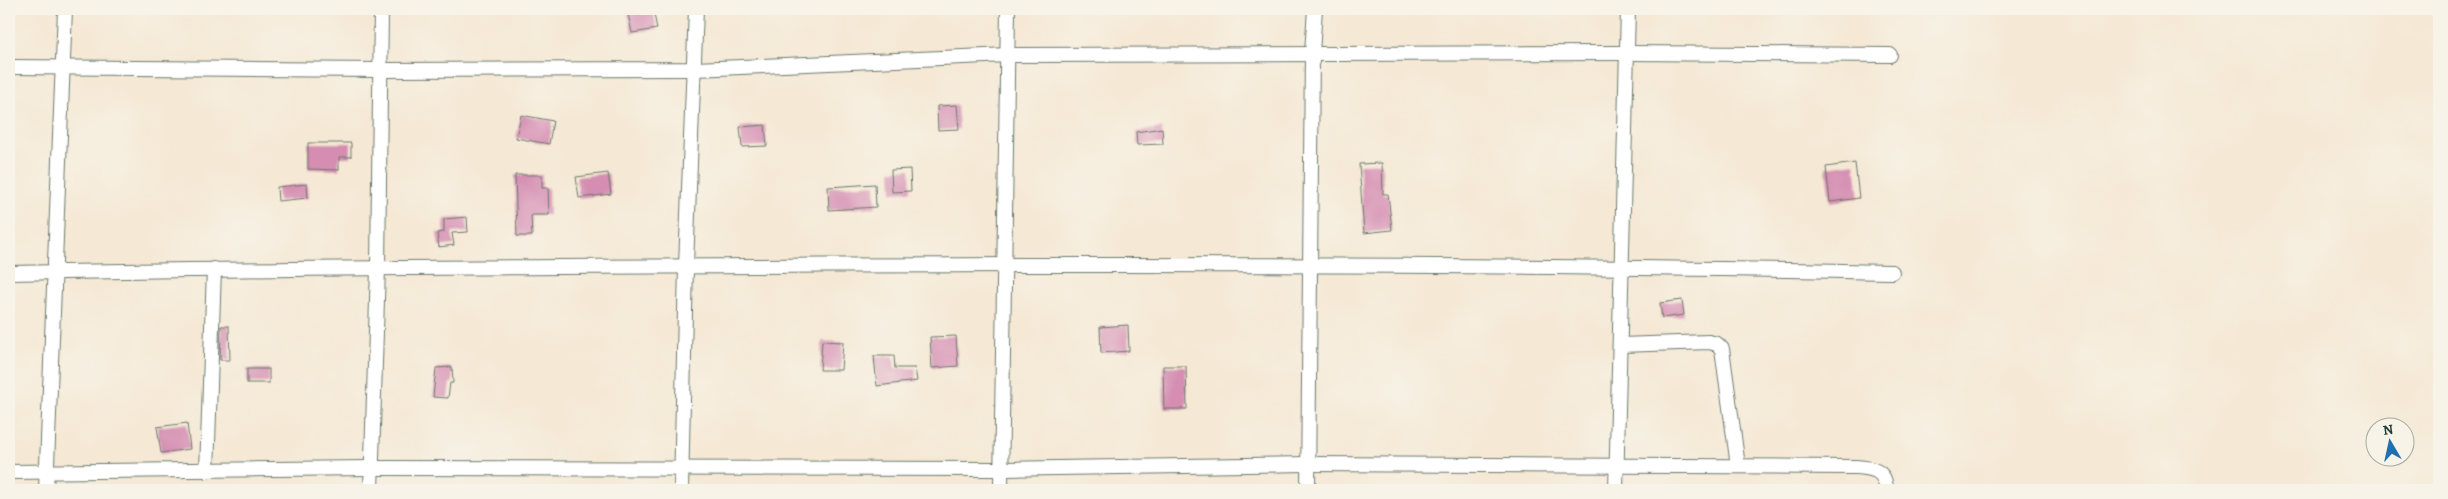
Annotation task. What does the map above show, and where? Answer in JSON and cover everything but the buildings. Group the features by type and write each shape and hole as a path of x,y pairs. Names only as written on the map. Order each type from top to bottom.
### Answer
{"street":[{"path":"46,490 65,9"},
{"path":"371,490 378,268 382,9"},
{"path":"681,490 686,266 696,9"},
{"path":"1001,490 1008,9"},
{"path":"1308,490 1312,54 1315,9"},
{"path":"1616,490 1628,9"},
{"path":"9,66 381,70 695,68 1008,55 1628,53 1890,56"},
{"path":"9,273 378,268 1004,264 1622,266 1892,272"},
{"path":"207,470 214,270"},
{"path":"1620,345 1709,342 1718,344 1722,349 1738,466"},
{"path":"9,472 682,467 1002,469 1308,464 1738,466 1874,468 1882,474 1886,490"}]}
